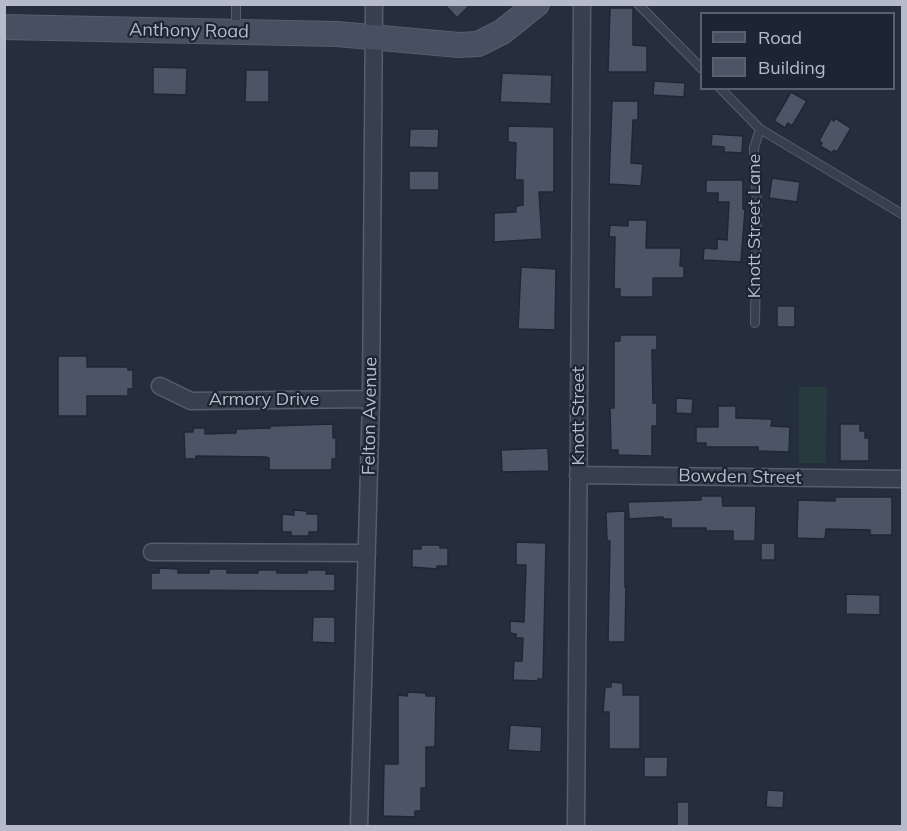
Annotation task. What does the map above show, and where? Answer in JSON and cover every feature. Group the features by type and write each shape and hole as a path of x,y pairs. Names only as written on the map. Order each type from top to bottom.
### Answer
{"street":[{"name":"Felton Avenue","path":"360,826 371,399 374,4"},
{"name":"Anthony Road","path":"4,27 337,34 459,45 478,44 502,32 537,4"},
{"name":"Knott Street","path":"576,826 582,4"},
{"name":"Armory Drive","path":"160,386 191,401 371,399"},
{"name":"Bowden Street","path":"578,474 903,479"},
{"path":"152,552 367,553"}],"lane":[{"path":"236,4 236,32"},
{"path":"638,4 700,67"},
{"path":"722,90 760,129 903,214"},
{"name":"Knott Street Lane","path":"755,323 757,201 754,148 760,129"}],"green space":[{"path":"799,387 827,387 826,463 799,463"}],"building":[{"path":"444,4 471,4 457,18"},
{"path":"610,8 633,8 633,45 647,46 647,72 608,72"},
{"path":"153,67 187,68 186,95 153,94"},
{"path":"246,70 269,70 269,102 245,102"},
{"path":"502,73 552,75 551,104 500,102"},
{"path":"654,81 685,83 684,97 653,95"},
{"path":"791,92 807,101 792,126 788,123 785,128 774,121"},
{"path":"612,101 638,101 638,120 633,120 631,163 643,164 641,186 609,184"},
{"path":"835,118 851,128 837,152 834,150 832,153 820,146 822,143 819,141 831,119 834,121"},
{"path":"508,126 554,127 554,192 539,192 542,239 494,242 494,213 516,212 516,206 523,205 523,180 515,180 516,143 508,142"},
{"path":"410,129 439,129 438,148 409,147"},
{"path":"712,134 743,136 742,153 724,152 724,147 711,146"},
{"path":"409,171 439,171 439,190 409,190"},
{"path":"772,178 800,182 797,202 769,198"},
{"path":"706,180 743,180 743,209 745,209 741,262 703,260 704,248 717,249 717,239 727,240 729,202 718,202 718,193 706,193"},
{"path":"628,220 647,220 646,248 681,248 680,266 684,266 684,278 653,278 653,297 620,297 620,289 614,289 615,237 609,237 610,225 628,226"},
{"path":"521,267 556,269 555,330 518,329"},
{"path":"777,306 795,306 795,327 777,327"},
{"path":"620,335 657,335 657,350 652,350 653,403 657,403 657,426 652,426 652,456 618,455 618,450 611,450 610,408 614,408 614,341 620,341"},
{"path":"58,356 87,356 87,367 128,367 128,370 133,370 133,389 128,389 128,396 87,396 87,416 58,416"},
{"path":"676,398 693,399 692,414 676,413"},
{"path":"718,406 736,406 736,418 772,419 771,426 790,427 789,452 758,451 758,447 706,447 706,443 696,443 696,427 718,427"},
{"path":"333,424 333,438 336,437 336,459 332,459 332,470 269,470 269,458 266,457 196,456 196,459 185,459 184,432 193,432 193,428 205,428 205,434 236,433 236,429 270,428 270,426"},
{"path":"840,424 860,424 860,431 865,431 865,438 869,438 869,461 840,461"},
{"path":"548,448 549,471 502,472 501,450"},
{"path":"701,496 722,496 723,506 756,506 755,541 733,541 733,531 671,528 671,519 663,519 663,517 629,519 628,502 701,500"},
{"path":"835,497 892,497 892,535 870,535 870,530 826,529 825,539 797,538 798,500 835,501"},
{"path":"294,510 307,511 307,514 318,514 318,532 309,532 309,536 291,536 291,532 282,532 282,514 294,515"},
{"path":"625,511 625,642 608,642 610,541 607,541 606,512"},
{"path":"516,542 546,543 543,679 538,679 538,681 513,680 514,661 522,661 523,638 516,638 516,634 510,633 510,621 524,622 526,565 516,565"},
{"path":"761,543 775,543 775,560 761,560"},
{"path":"421,545 440,545 440,548 448,548 448,566 437,566 437,569 412,567 412,549 421,549"},
{"path":"159,568 178,569 178,573 209,573 209,569 227,569 227,573 258,573 258,570 277,570 277,573 307,573 307,570 326,570 326,574 335,574 335,591 151,590 151,573 159,573"},
{"path":"846,594 880,595 880,615 846,614"},
{"path":"313,617 335,617 335,643 312,642"},
{"path":"611,682 623,683 623,695 640,695 640,749 609,749 609,712 603,712 605,687 611,687"},
{"path":"408,692 436,696 435,747 426,747 426,788 421,788 421,811 415,811 415,817 383,816 384,764 398,764 398,695 407,696"},
{"path":"510,725 542,727 541,752 508,750"},
{"path":"644,757 668,757 667,777 644,777"},
{"path":"767,790 784,791 783,808 766,807"},
{"path":"677,802 689,802 689,826 677,826"}]}
